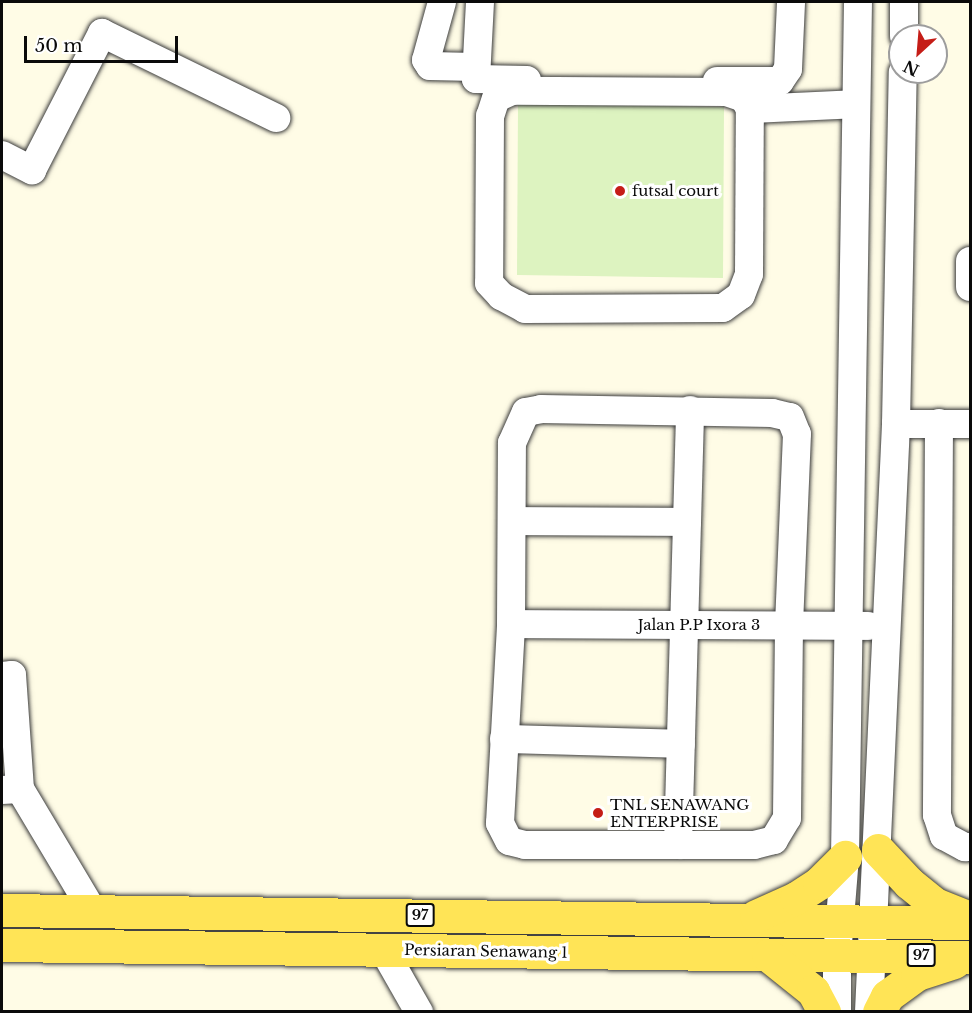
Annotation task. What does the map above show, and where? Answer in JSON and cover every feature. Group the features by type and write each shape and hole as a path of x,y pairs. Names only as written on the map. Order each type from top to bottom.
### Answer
{"main road":[{"path":"878,850 909,883 935,904 970,921"},
{"path":"749,920 795,898 819,883 844,857"},
{"name":"97","path":"2,910 970,921"},
{"name":"Persiaran Senawang 1","path":"2,945 970,957"},
{"path":"768,955 813,991 824,1011"},
{"path":"879,1011 888,996 917,974 970,957"}],"street":[{"path":"442,2 426,60 430,66 475,67"},
{"path":"480,2 475,67 475,76 478,80 780,81 788,69 791,2"},
{"path":"837,1011 837,956 844,857 849,626 858,2"},
{"path":"904,2 904,24"},
{"path":"2,155 33,170 102,33 276,118"},
{"path":"869,1011 896,424 903,84"},
{"path":"512,91 727,92 744,98 750,109 749,274 741,295 723,308 525,309 501,296 489,283 490,116 496,98 512,91"},
{"path":"750,109 855,104"},
{"path":"970,261 970,287"},
{"path":"542,409 690,410 772,413 790,417 797,434 789,626 787,818 774,840 754,845 525,845 509,841 500,823 510,624 512,443 526,412 542,409"},
{"path":"678,845 690,410"},
{"path":"939,423 937,815 944,836 965,847 970,847"},
{"path":"896,424 970,424"},
{"path":"512,521 687,522"},
{"name":"Jalan P.P Ixora 3","path":"510,624 887,627"},
{"path":"2,676 12,675 11,790 92,910"},
{"path":"504,739 681,744"},
{"path":"383,950 419,1011"}],"green space":[{"name":"futsal court","path":"518,104 724,107 723,278 517,275"}],"place":[{"name":"futsal court","path":"620,191"},
{"name":"TNL SENAWANG ENTERPRISE","path":"598,813"}]}
